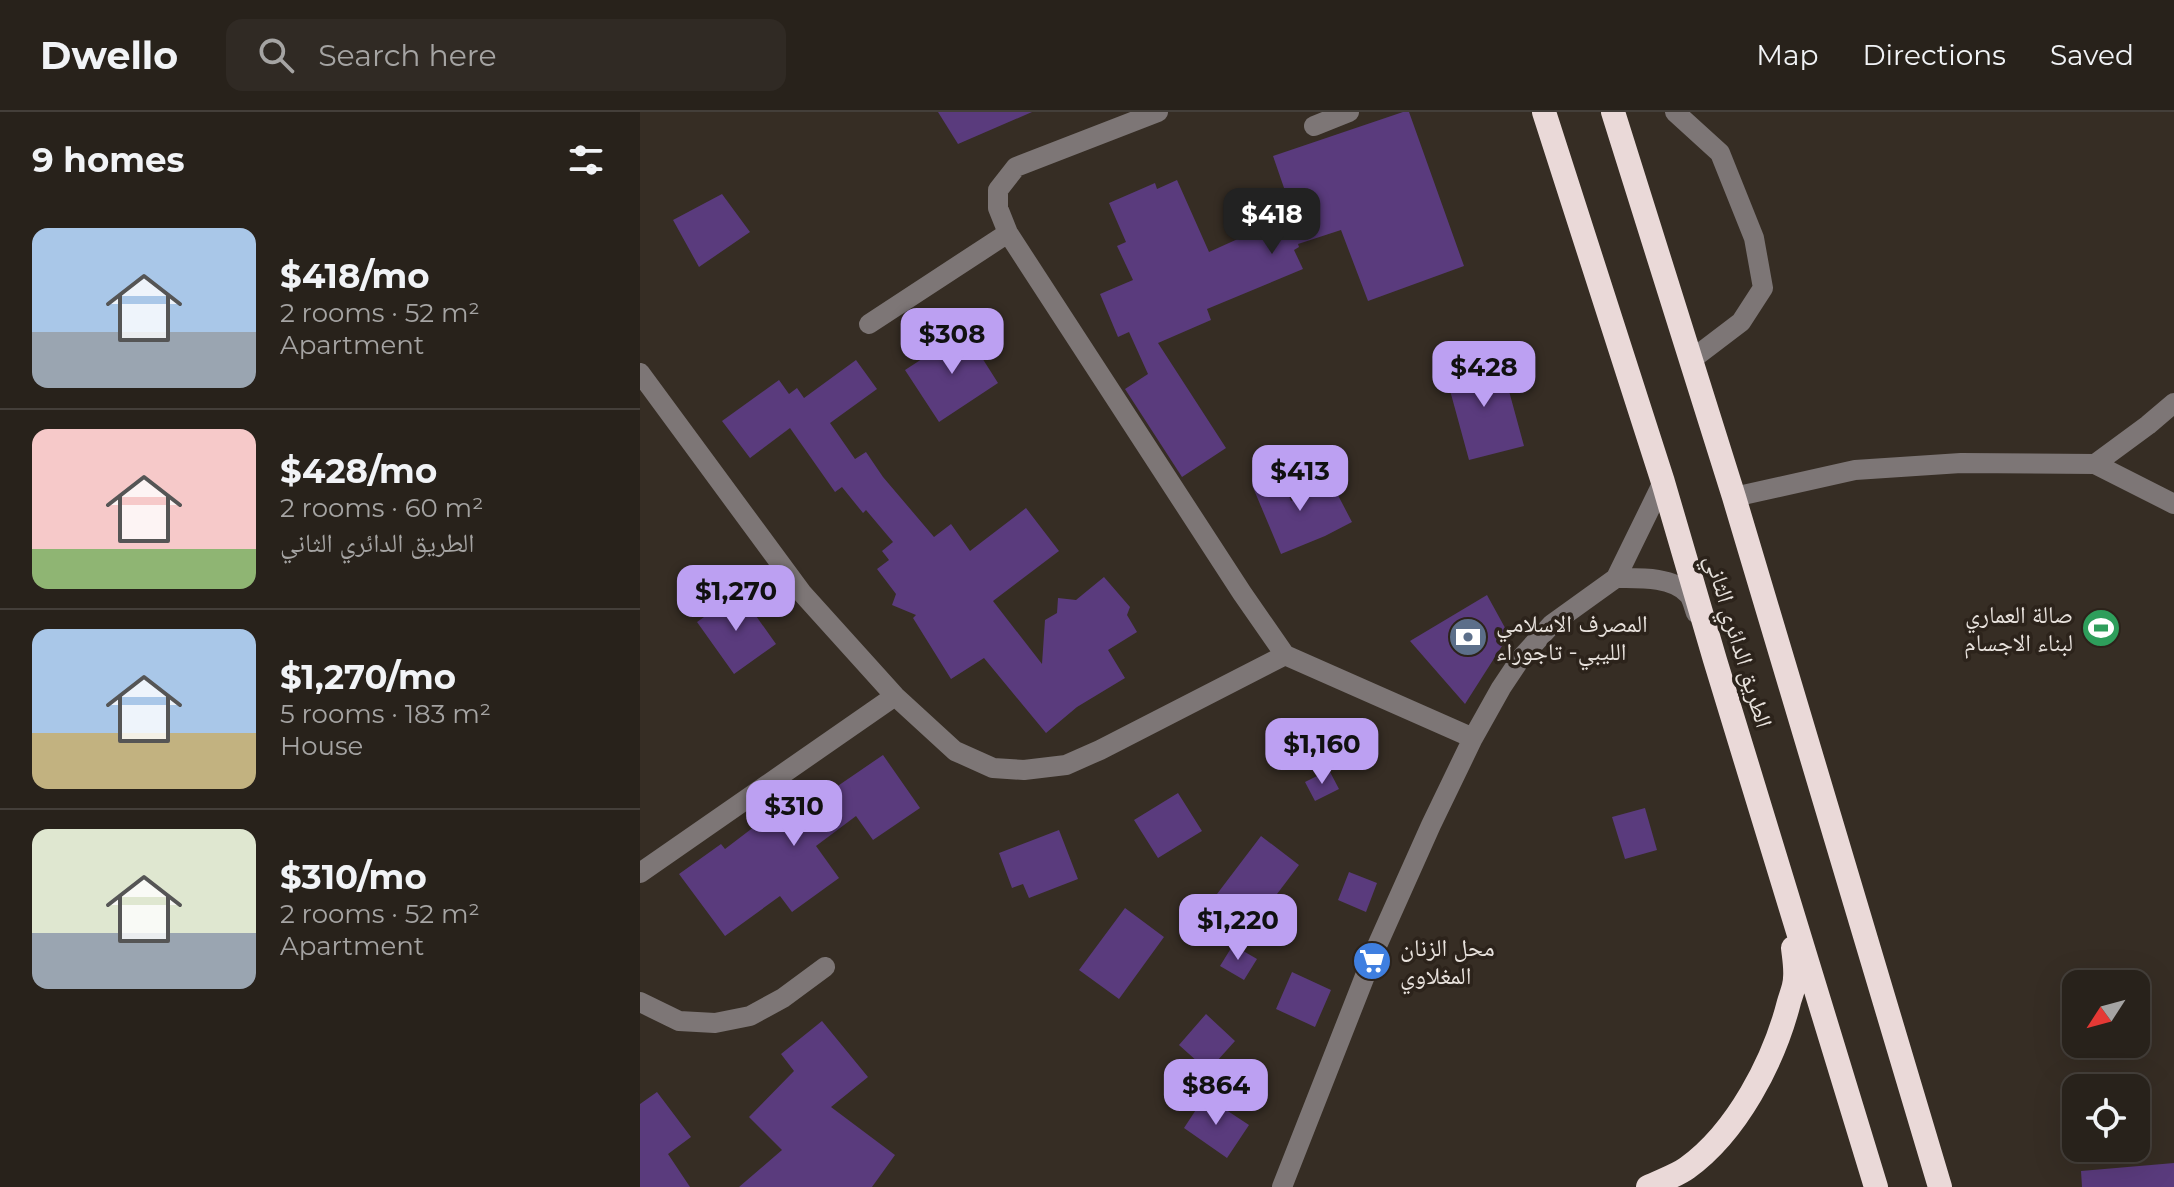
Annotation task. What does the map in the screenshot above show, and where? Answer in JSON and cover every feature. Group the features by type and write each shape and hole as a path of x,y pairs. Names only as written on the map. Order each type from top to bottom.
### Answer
{"highway":[{"name":"الطريق الدائري الثاني","path":"1544,112 1663,482 1876,1187"},
{"name":"الطريق الدائري الثاني","path":"1613,112 1734,497 1940,1187"},
{"path":"1648,1187 1685,1170 1713,1146 1756,1084 1786,1016 1795,979 1792,936 1795,920"}],"street":[{"path":"1158,112 1016,167 998,190 998,208 1008,233 1285,655 1473,738"},
{"path":"1314,126 1349,112"},
{"path":"1675,112 1720,153 1754,238 1763,288 1741,322 1691,360"},
{"path":"869,324 1008,233"},
{"path":"640,373 802,593 895,696 955,751 993,768 1024,770 1066,765 1285,655"},
{"path":"2095,464 2174,403"},
{"path":"1734,497 1855,470 1961,463 2095,464 2174,504"},
{"path":"1282,1187 1376,948 1473,738 1521,658 1552,624 1616,578 1663,482"},
{"path":"1616,578 1652,579 1670,583 1689,594 1715,660"},
{"path":"640,873 895,696"},
{"path":"640,1002 679,1021 715,1023 750,1016 783,998 825,967"}],"building":[{"path":"938,112 1032,112 958,144"},
{"path":"1409,112 1464,266 1368,301 1341,230 1298,244 1299,247 1294,250 1303,269 1207,309 1211,320 1158,343 1226,448 1182,477 1125,389 1148,374 1129,332 1118,337 1100,294 1133,280 1117,246 1126,242 1109,203 1155,183 1157,189 1177,180 1209,252 1293,214 1273,156"},
{"path":"722,194 750,232 699,267 673,220"},
{"path":"965,331 998,383 939,422 905,370"},
{"path":"1500,358 1524,446 1469,460 1445,372"},
{"path":"856,360 877,389 830,423 855,459 866,452 934,537 951,524 970,551 1026,508 1059,551 993,601 1042,664 1045,620 1057,613 1058,598 1076,600 1104,577 1130,607 1127,615 1137,632 1108,650 1125,678 1077,707 1046,733 984,658 951,679 913,618 916,615 892,605 896,594 877,569 889,560 882,551 893,542 842,487 835,492 790,428 750,458 722,421 779,380 789,394 797,388 804,398"},
{"path":"1280,474 1291,501 1330,480 1352,522 1281,554 1252,485"},
{"path":"739,592 776,644 734,674 697,622"},
{"path":"1487,595 1509,635 1465,704 1410,641"},
{"path":"883,755 920,808 873,840 856,816 816,846 839,878 792,912 780,896 725,936 679,874 721,844 725,849 797,794 807,807"},
{"path":"1329,770 1339,789 1315,801 1305,782"},
{"path":"1178,793 1202,831 1158,858 1134,820"},
{"path":"1645,808 1657,850 1625,859 1612,817"},
{"path":"1059,830 1078,879 1029,898 1023,884 1012,888 999,853"},
{"path":"1261,836 1299,865 1255,923 1217,894"},
{"path":"1349,872 1377,883 1366,912 1338,900"},
{"path":"1125,908 1164,937 1119,999 1079,970"},
{"path":"1233,945 1257,959 1244,980 1220,966"},
{"path":"1292,972 1331,990 1315,1027 1276,1009"},
{"path":"1206,1014 1235,1041 1208,1071 1179,1045"},
{"path":"822,1021 868,1077 831,1107 895,1155 872,1187 739,1187 782,1150 749,1117 794,1071 781,1054"},
{"path":"657,1092 691,1137 668,1154 690,1187 640,1187 640,1104"},
{"path":"1205,1096 1249,1125 1227,1158 1184,1128"},
{"path":"2174,1163 2174,1187 2082,1187 2081,1171"}],"place":[{"name":"صالة العماري لبناء الاجسام","path":"2101,628"},
{"name":"المصرف الاسلامي الليبي- تاجوراء","path":"1468,637"},
{"name":"محل الزنان المغلاوي","path":"1372,961"}]}
